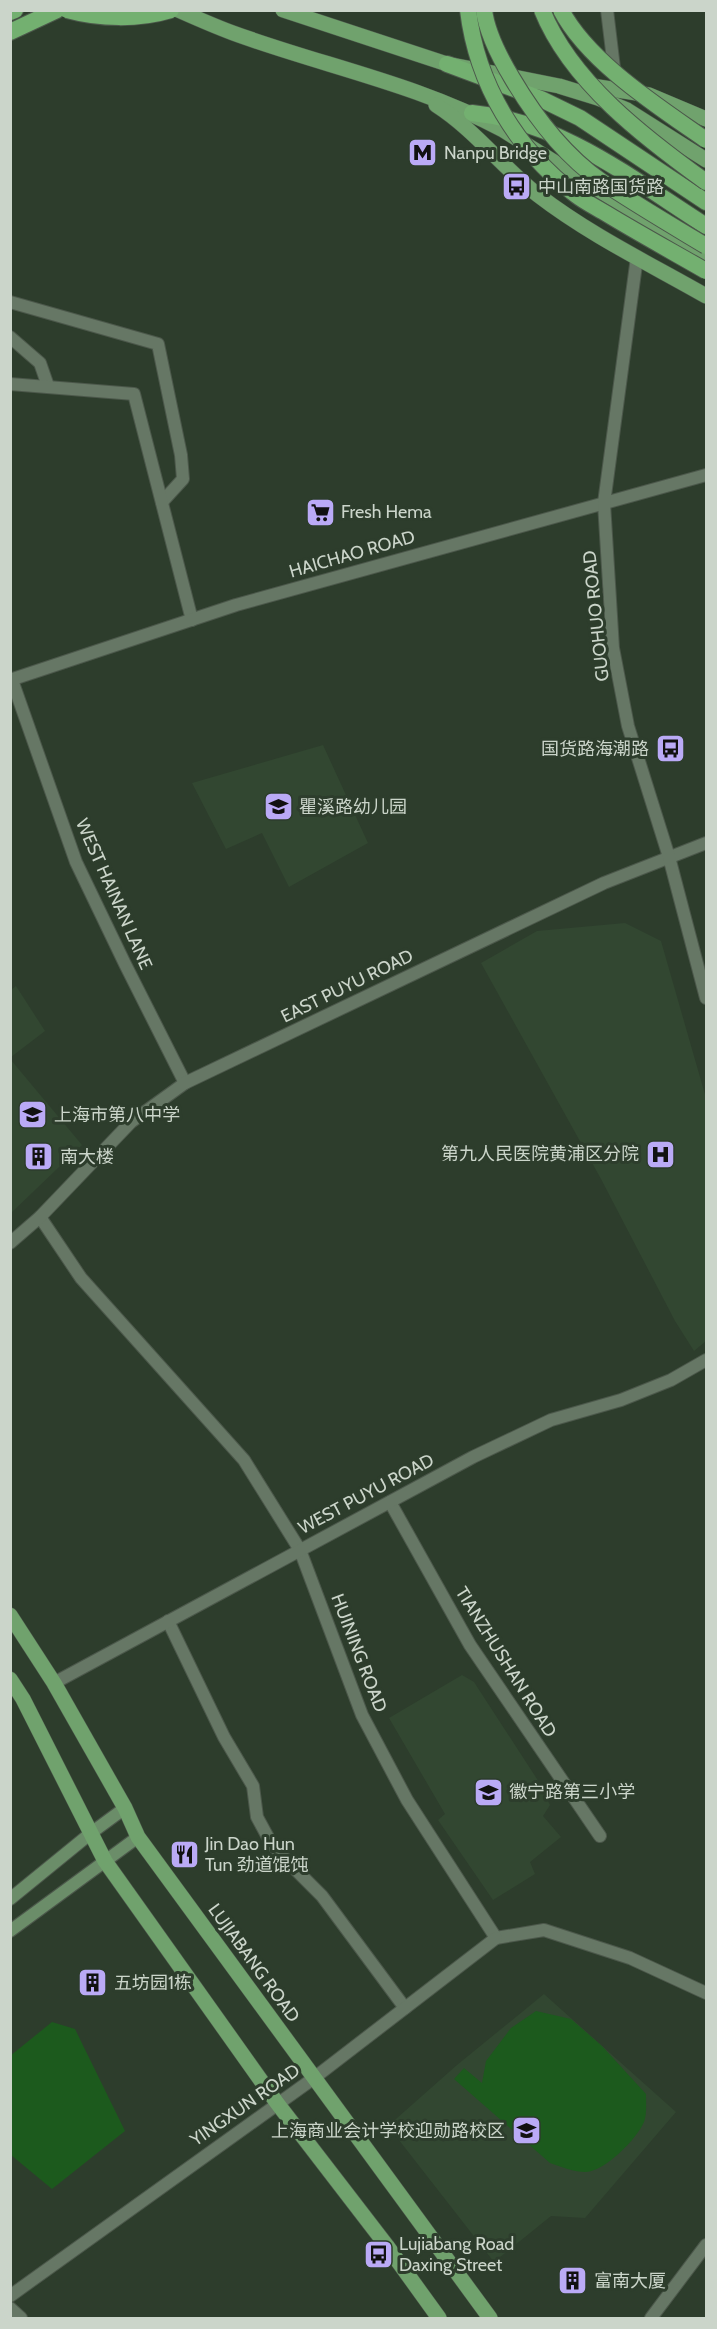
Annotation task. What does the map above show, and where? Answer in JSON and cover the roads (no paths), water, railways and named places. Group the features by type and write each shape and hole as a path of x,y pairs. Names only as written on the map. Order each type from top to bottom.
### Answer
{"highway":[{"path":"10,12 15,10"},
{"path":"10,32 57,10"},
{"path":"67,10 79,14 124,17 171,10"},
{"path":"468,10 470,31 487,86 508,125 542,164 576,196 706,271"},
{"path":"484,10 485,22 505,66 530,109 558,143 599,180 706,246"},
{"path":"542,10 549,28 563,50 593,86 645,134 706,182"},
{"path":"561,10 578,37 597,57 704,152"},
{"path":"447,64 541,99 600,131 706,202"},
{"path":"472,113 506,117 569,140 706,226"}],"main road":[{"path":"178,10 233,33 410,89 472,113 706,257"},
{"path":"283,10 447,64 559,86 627,110 704,152"},
{"path":"559,86 593,86 663,99 706,119"},
{"path":"410,89 470,129 504,165 537,194 595,233 706,296"},
{"path":"617,89 704,152"},
{"name":"LUJIABANG ROAD","path":"10,1615 54,1683 125,1808 138,1837 490,2319"},
{"path":"10,1679 23,1699 105,1861 277,2103 439,2319"},
{"path":"10,1899 125,1808"},
{"path":"10,1931 138,1837"}],"street":[{"path":"607,10 617,89"},
{"name":"GUOHUO ROAD","path":"637,257 604,503 613,648 628,726 669,857 706,998"},
{"path":"10,302 158,344 181,454 183,479 162,502"},
{"path":"10,337 40,363 48,386"},
{"path":"10,384 134,394 192,620"},
{"name":"HAICHAO ROAD","path":"11,680 236,605 706,475"},
{"name":"WEST HAINAN LANE","path":"11,680 76,862 124,964 185,1083"},
{"name":"EAST PUYU ROAD","path":"10,1243 40,1216 131,1122 185,1083 604,883 706,843"},
{"name":"HUINING ROAD","path":"40,1216 81,1278 244,1460 300,1550 362,1715 407,1800 496,1938"},
{"name":"WEST PUYU ROAD","path":"54,1683 473,1457 551,1420 621,1400 671,1380 706,1360"},
{"name":"TIANZHUSHAN ROAD","path":"390,1502 470,1645 600,1836"},
{"path":"168,1621 224,1737 253,1786 257,1817 270,1842 322,1896 405,2008"},
{"path":"496,1938 544,1930 630,1958 706,1993"},
{"name":"YINGXUN ROAD","path":"10,2296 314,2078 496,1938"},
{"path":"651,2319 706,2245"},
{"path":"10,2307 21,2319"}],"place":[{"name":"Nanpu Bridge","path":"423,153"},
{"name":"中山南路国货路","path":"517,187"},
{"name":"Fresh Hema","path":"320,512"},
{"name":"国货路海潮路","path":"670,749"},
{"name":"瞿溪路幼儿园","path":"278,807"},
{"name":"上海市第八中学","path":"33,1115"},
{"name":"第九人民医院黄浦区分院","path":"660,1154"},
{"name":"南大楼","path":"39,1157"},
{"name":"徽宁路第三小学","path":"488,1792"},
{"name":"Jin Dao Hun Tun 劲道馄饨","path":"184,1854"},
{"name":"五坊园1栋","path":"93,1983"},
{"name":"上海商业会计学校迎勋路校区","path":"526,2131"},
{"name":"Lujiabang Road Daxing Street","path":"378,2254"},
{"name":"富南大厦","path":"573,2281"}]}
